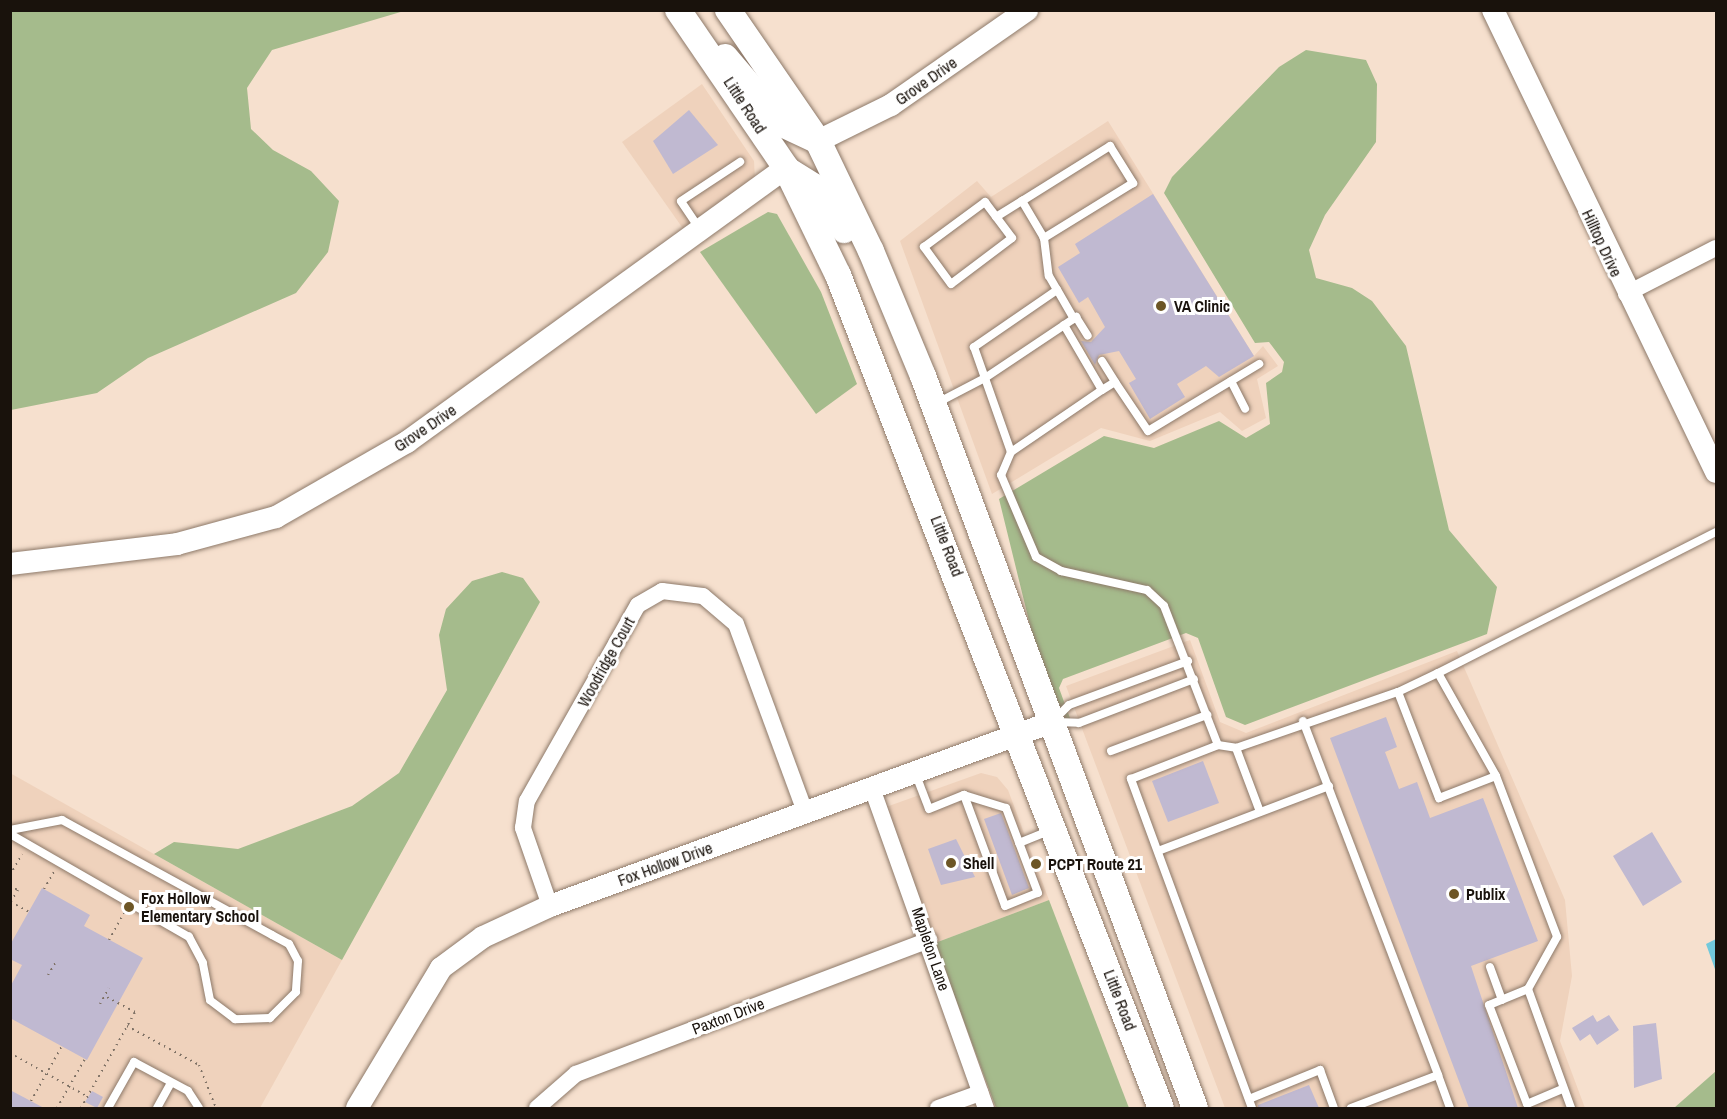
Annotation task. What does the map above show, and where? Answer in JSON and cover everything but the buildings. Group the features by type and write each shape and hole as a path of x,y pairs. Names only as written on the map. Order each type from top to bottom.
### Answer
{"main road":[{"name":"Little Road","path":"678,10 697,33 786,168 881,379 1021,736 1161,1108"},
{"name":"Little Road","path":"728,10 818,141 898,314 934,404 1195,1108"},
{"path":"697,33 753,84 782,124 818,141"},
{"path":"786,168 828,201 877,292 898,314"}],"street":[{"name":"Grove Drive","path":"818,141 891,105 1027,10"},
{"name":"Hilltop Drive","path":"1493,10 1626,294 1716,472"},
{"name":"Grove Drive","path":"10,564 177,544 276,517 407,442 786,168"},
{"path":"1626,294 1716,248"},
{"name":"Woodridge Court","path":"550,906 523,828 527,801 638,604 662,591 703,596 736,624 805,812"},
{"name":"Fox Hollow Drive","path":"357,1108 441,968 483,937 550,906 805,812 916,775 1052,722"},
{"name":"Mapleton Lane","path":"873,790 930,940 983,1101"},
{"name":"Paxton Drive","path":"537,1108 576,1074 930,940"},
{"path":"938,1108 983,1101"}],"lane":[{"path":"996,217 1110,146 1133,183 1044,238"},
{"path":"701,231 681,201 740,162"},
{"path":"1022,201 1044,238 1049,276 1088,336"},
{"path":"985,202 996,217 1012,238 951,284 924,247 985,202"},
{"path":"1011,452 974,347 1057,290"},
{"path":"934,404 985,378 1075,318"},
{"path":"1064,325 1102,390"},
{"path":"1102,361 1148,431 1259,364"},
{"path":"1231,381 1245,409"},
{"path":"1115,382 1011,452 1001,475 1027,547 1061,571 1147,590 1170,615 1218,745"},
{"path":"1252,1108 1131,779 1218,745 1236,748 1303,721 1398,692 1716,532"},
{"path":"1052,722 1069,705 1188,661"},
{"path":"1438,673 1496,776 1557,937 1528,989 1489,1005 1527,1104 1536,1105 1563,1089"},
{"path":"1052,722 1079,723 1194,679"},
{"path":"1398,692 1439,798 1496,776"},
{"path":"1111,751 1207,715"},
{"path":"1303,721 1450,1108"},
{"path":"1236,748 1260,812"},
{"path":"916,775 929,809 964,795 1006,808 1038,893 1005,906 964,795"},
{"path":"1158,851 1329,786"},
{"path":"62,820 272,935 289,945 298,961 296,992 270,1018 235,1019 210,1000 197,945 189,937 10,832 62,820"},
{"path":"1019,843 1056,829"},
{"path":"1490,966 1502,1000"},
{"path":"1528,989 1571,1108"},
{"path":"108,1108 134,1062 188,1092 199,1108"},
{"path":"1249,1099 1320,1070 1334,1108"},
{"path":"1351,1108 1438,1075"},
{"path":"157,1108 171,1083"}],"path":[{"path":"10,875 22,854"},
{"path":"44,889 54,872"},
{"path":"10,886 18,890 11,903 29,912"},
{"path":"109,940 124,912"},
{"path":"48,975 57,960"},
{"path":"100,1004 109,988"},
{"path":"81,1108 135,1012 105,996"},
{"path":"127,1026 199,1065 216,1108"},
{"path":"31,1101 62,1046"},
{"path":"10,1053 88,1097"},
{"path":"57,1108 85,1059"}],"shaded area":[{"path":"702,84 754,161 755,179 684,230 622,142"},
{"path":"1108,121 1254,356 1263,346 1278,366 1257,379 1266,418 1242,431 1220,412 1150,441 1101,428 992,494 900,241 977,181 991,197"},
{"path":"1190,640 1220,722 1246,733 1457,651 1565,900 1572,976 1560,1041 1585,1108 1225,1108 1066,686"},
{"name":"Fox Hollow Elementary School","path":"10,773 342,960 260,1108 11,1108"},
{"path":"981,773 997,777 1008,790 1049,900 935,943 886,807"}],"green space":[{"path":"11,10 404,11 272,50 247,88 251,129 273,150 311,171 339,201 328,252 296,293 148,358 97,393 11,410"},
{"path":"1306,50 1366,60 1377,84 1376,142 1325,215 1309,250 1316,278 1352,288 1372,301 1406,346 1449,530 1497,587 1487,634 1245,725 1226,717 1198,638 1186,633 1063,679 1059,688 1071,721 1061,724 1043,678 999,499 1104,436 1154,448 1219,421 1246,438 1270,424 1266,383 1282,372 1284,362 1269,342 1255,343 1164,193 1172,177 1279,67"},
{"path":"768,212 777,214 821,292 857,384 816,414 700,252"},
{"path":"502,572 523,578 540,602 342,960 154,854 174,842 238,849 352,806 399,773 447,690 439,635 446,609 472,581"},
{"path":"1049,900 1129,1108 996,1108 935,943"},
{"path":"1716,1071 1716,1108 1674,1108"}],"water":[{"path":"1716,939 1716,972 1706,944"}],"place":[{"name":"VA Clinic","path":"1161,306"},
{"name":"Shell","path":"951,863"},
{"name":"PCPT Route 21","path":"1036,864"},
{"name":"Publix","path":"1454,894"},
{"name":"Fox Hollow Elementary School","path":"129,907"}]}
